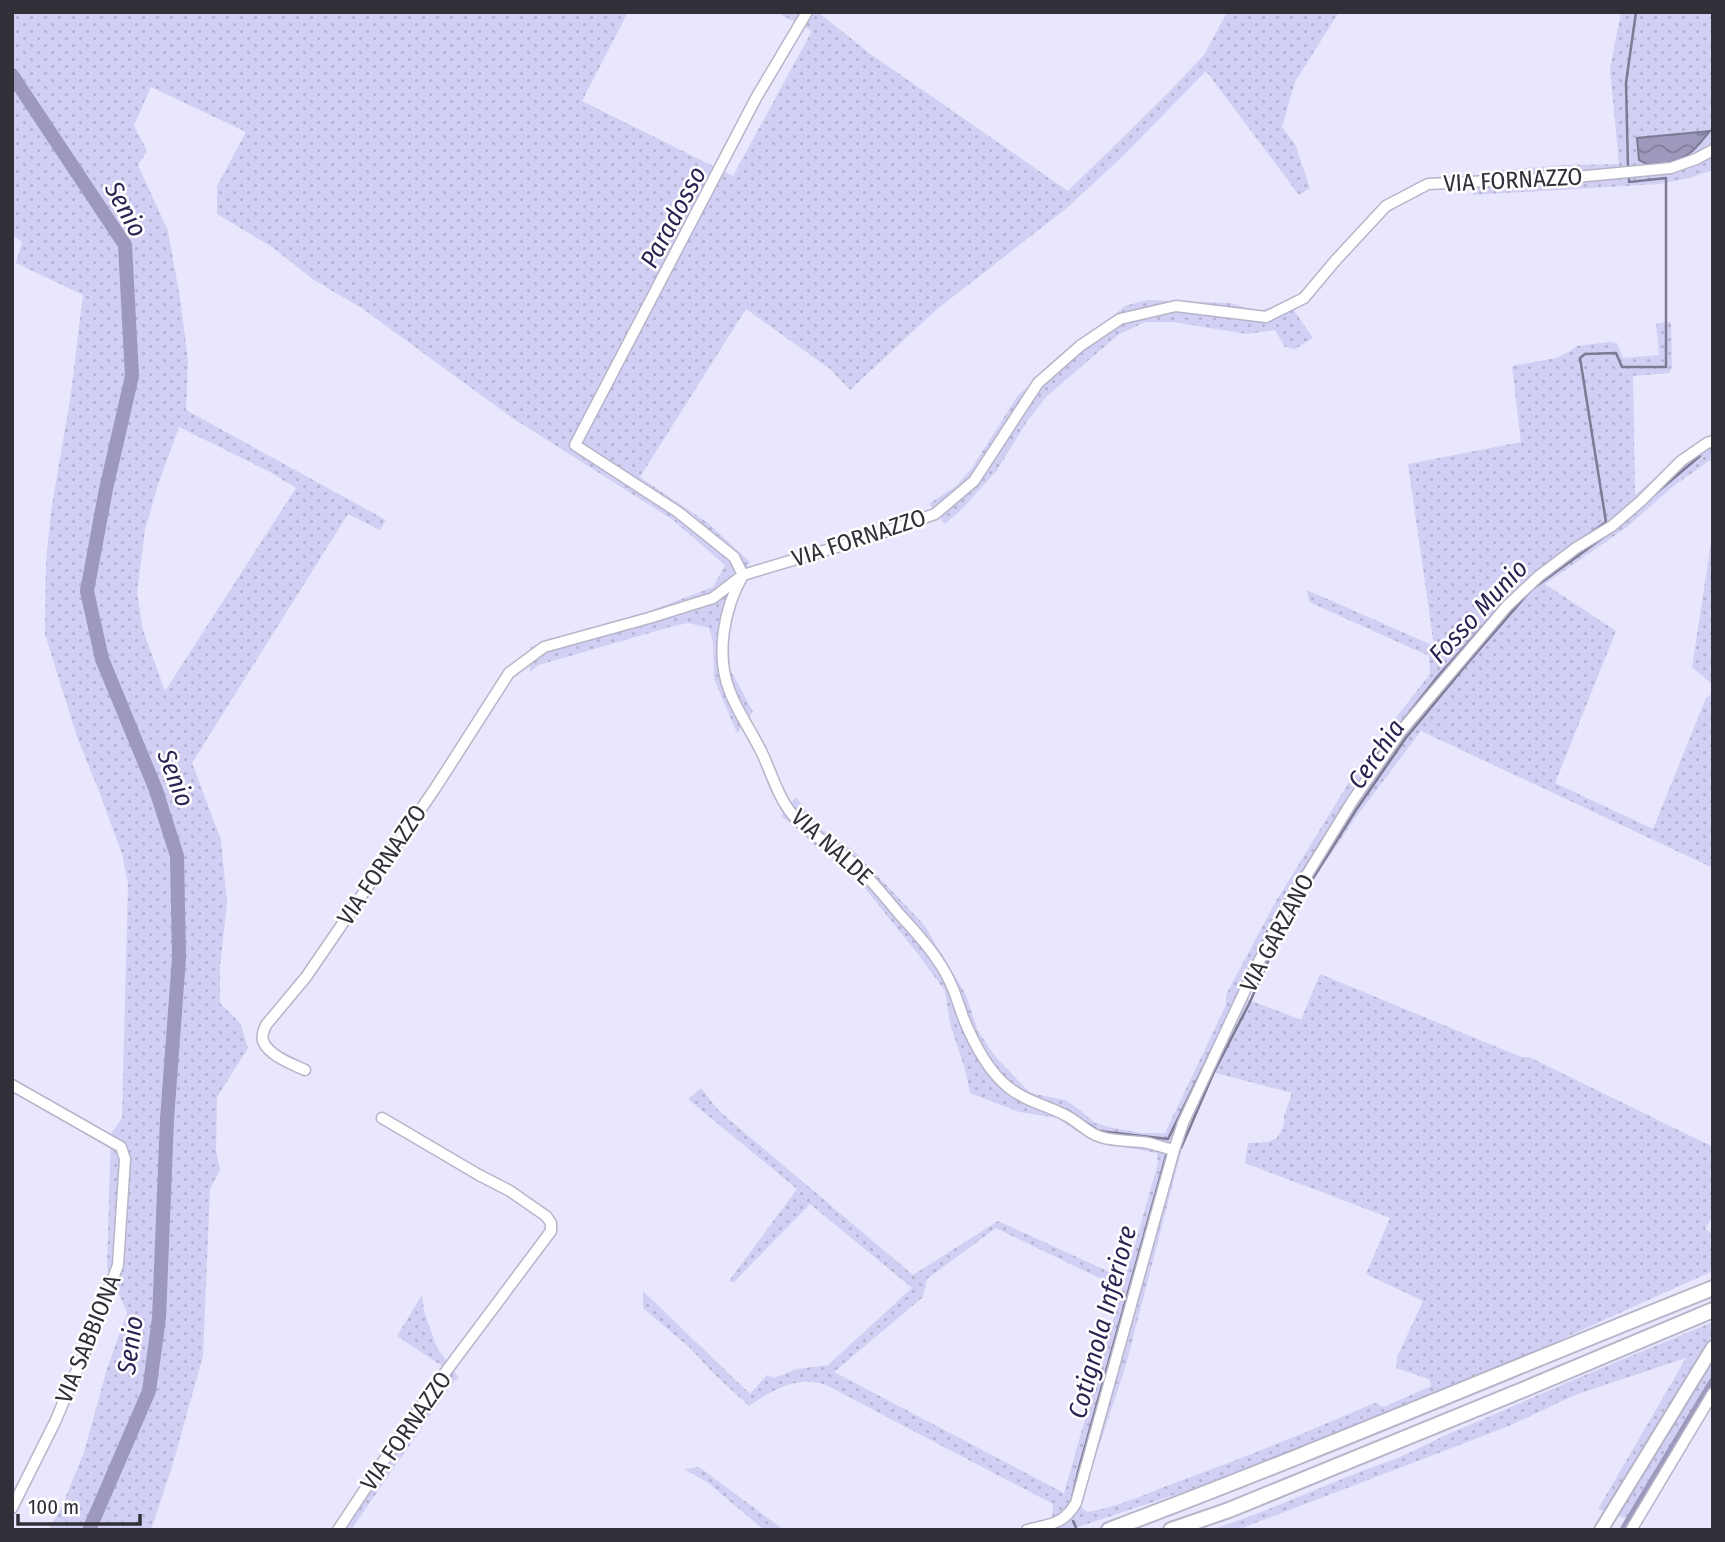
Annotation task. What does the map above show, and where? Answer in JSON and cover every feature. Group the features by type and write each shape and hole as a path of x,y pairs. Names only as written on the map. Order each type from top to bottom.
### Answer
{"highway":[{"path":"1109,1530 1229,1485 1713,1287"},
{"path":"1171,1530 1229,1510 1713,1310"}],"main road":[{"path":"1601,1530 1713,1347"}],"street":[{"path":"743,575 734,557 678,512 575,445 756,97 807,12"},
{"name":"VIA FORNAZZO","path":"305,1070 268,1048 262,1034 266,1025 306,977 436,787 509,673 544,647 713,598 743,575 867,538 934,513 974,481 1038,383 1080,346 1121,318 1176,306 1266,317 1304,298 1387,206 1428,184 1576,177 1671,168 1713,150"},
{"name":"VIA GARZANO","path":"1027,1530 1068,1517 1076,1503 1183,1123 1255,969 1289,904 1353,800 1401,731 1507,606 1539,576 1576,548 1612,526 1681,461 1713,441"},
{"name":"VIA NALDE","path":"743,575 734,590 723,638 722,657 732,697 789,810 797,820 869,878 923,941 952,985 968,1031 978,1049 1002,1082 1020,1096 1067,1115 1101,1138 1148,1143 1174,1150"},
{"name":"VIA SABBIONA","path":"12,1085 121,1147 125,1159 118,1265 55,1422 12,1508"},
{"name":"VIA FORNAZZO","path":"338,1530 447,1370 551,1231 551,1223 546,1216 510,1191 382,1118"},
{"path":"1631,1530 1713,1393"}],"shaded area":[{"path":"12,12 628,12 582,101 733,176 812,31 776,12 818,12 869,53 1068,191 1204,55 1227,12 1339,12 1295,82 1282,127 1295,144 1310,188 1299,195 1206,71 1125,154 1068,207 936,310 850,390 830,369 746,309 640,477 708,523 750,562 726,598 730,669 753,712 737,733 714,679 713,642 709,628 688,623 670,627 539,665 530,672 530,647 650,611 713,587 725,565 673,520 511,417 363,309 314,280 272,247 217,214 217,186 246,132 151,87 134,125 147,151 138,165 168,231 188,361 186,410 386,520 380,530 348,514 192,763 221,840 227,903 220,966 220,1003 240,1023 248,1048 217,1097 216,1150 220,1170 210,1189 203,1356 151,1530 48,1530 61,1509 84,1452 107,1369 127,1313 107,1267 111,1134 122,1118 128,884 122,854 77,737 45,634 46,562 51,511 70,400 83,295 16,263 22,242 12,235","holes":["179,427 270,472 296,488 165,691 143,630 137,592 145,530"]},
{"path":"1621,12 1713,12 1713,170 1660,184 1472,195 1489,171 1619,164 1610,69"},
{"path":"1147,300 1230,303 1259,311 1288,302 1313,338 1295,349 1285,347 1275,330 1247,334 1173,322 1145,322 1118,335 1047,396 1026,423 997,470 945,524 929,504 956,486 972,468 1018,395 1125,306"},
{"path":"1671,322 1672,368 1669,373 1633,376 1635,495 1690,447 1713,434 1713,458 1671,488 1627,527 1545,584 1616,631 1555,783 1653,829 1706,698 1713,693 1713,868 1421,731 1356,817 1280,929 1246,1000 1301,1020 1320,974 1521,1057 1529,1057 1713,1147 1713,1215 1705,1229 1713,1234 1713,1271 1431,1398 1300,1453 1069,1530 1014,1530 1052,1521 1053,1504 826,1385 815,1382 795,1383 776,1390 749,1406 690,1348 643,1308 643,1291 750,1394 767,1375 774,1378 797,1369 828,1365 912,1288 810,1204 734,1282 729,1281 797,1189 688,1099 701,1088 718,1110 913,1275 998,1221 1125,1279 1158,1163 1157,1153 1106,1144 1075,1130 1058,1118 1019,1112 970,1093 951,1027 945,991 851,871 810,842 803,832 781,816 796,797 821,829 853,850 925,926 966,995 978,1031 995,1056 1030,1093 1065,1100 1095,1123 1142,1133 1165,1133 1226,1005 1226,995 1273,906 1362,761 1430,674 1429,656 1309,602 1307,590 1434,646 1408,464 1521,442 1512,366 1556,358 1577,346 1609,342 1617,343 1623,358 1659,355 1656,323","holes":["1212,1072 1292,1093 1284,1116 1284,1125 1277,1138 1268,1142 1248,1143 1245,1163 1390,1218 1366,1274 1423,1301 1397,1357 1396,1368 1429,1379 1431,1386 1384,1407 1375,1403 1273,1446 1129,1501 1087,1512 1082,1508 1081,1501 1126,1365 1186,1129","996,1228 1122,1289 1064,1493 834,1372 923,1297 927,1279"]},
{"path":"1713,530 1713,685 1692,667"},
{"path":"422,1295 424,1311 437,1348 459,1378 454,1381 351,1530 332,1530 359,1507 376,1460 412,1405 442,1366 397,1336"},
{"path":"1713,1322 1713,1404 1642,1524 1598,1509 1686,1358 1575,1395 1509,1426 1237,1530 1211,1530 1398,1458 1573,1380"},
{"path":"699,1467 784,1530 764,1530 707,1482 684,1469"}],"water":[{"path":"1710,131 1687,155 1675,160 1650,164 1639,160 1637,138"}],"waterway":[{"name":"Fosso Munio","path":"1628,169 1626,83 1636,12"},
{"name":"Senio","path":"12,75 125,245 132,376 106,489 87,591 102,659 156,790 177,856 179,958 167,1119 159,1318 149,1391 89,1530"},
{"name":"Fosso Munio","path":"1582,539 1606,522 1580,358 1585,354 1616,353 1622,367 1666,367 1666,178 1629,182 1629,176"},
{"name":"Cerchia","path":"1709,448 1713,447"},
{"name":"Cerchia","path":"1649,499 1700,456"},
{"name":"Cerchia","path":"1181,1148 1214,1072 1296,905 1405,739 1531,590 1612,531"},
{"name":"Fosso Munio","path":"1539,570 1562,553"},
{"name":"Fosso Munio","path":"1359,783 1383,746 1438,676 1508,598"},
{"name":"Fosso Munio","path":"1290,893 1323,839"},
{"name":"Fosso Munio","path":"1259,951 1283,905"},
{"name":"Fosso Munio","path":"1071,1113 1099,1131 1168,1139 1212,1049"},
{"name":"Cotignola Inferiore","path":"1072,1498 1166,1156"},
{"path":"1624,1530 1713,1382"},
{"name":"Cotignola Inferiore","path":"1073,1521 1077,1530"}],"water label":[{"name":"Paradosso","path":"673,217"}]}
